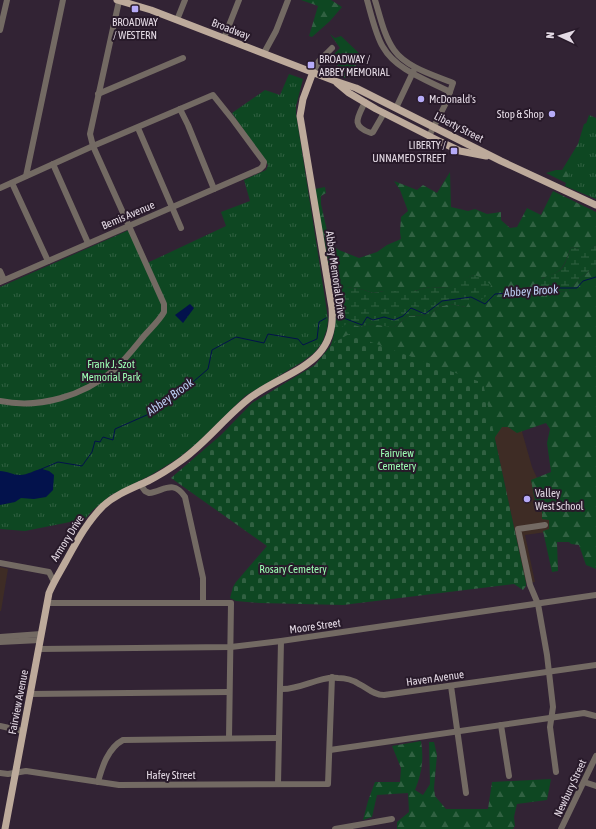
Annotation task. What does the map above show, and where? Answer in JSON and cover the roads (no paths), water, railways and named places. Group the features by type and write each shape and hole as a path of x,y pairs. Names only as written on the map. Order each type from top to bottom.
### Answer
{"main road":[{"name":"Broadway","path":"118,0 151,10 350,86"},
{"name":"Abbey Memorial Drive","path":"140,484 165,471 191,453 210,437 246,401 310,362 321,352 327,343 332,325 332,308 300,116 303,100 313,72"},
{"name":"Broadway","path":"335,81 355,97"},
{"name":"Liberty Street","path":"350,86 369,93 493,157 596,204"},
{"name":"Liberty Street","path":"355,97 460,151 493,157"},
{"name":"Armory Drive","path":"47,602 54,582 78,538 94,516 112,499 140,484"},
{"name":"Fairview Avenue","path":"5,829 47,602"}],"street":[{"path":"0,30 7,0"},
{"path":"26,176 63,0"},
{"path":"0,401 30,404 57,399 91,386 114,369 134,349 164,312 164,304 93,146 90,134 118,0"},
{"path":"177,20 185,0"},
{"path":"224,38 239,0"},
{"path":"264,53 276,31 288,0"},
{"path":"367,0 382,46 393,61 414,70 453,83 446,103 427,135"},
{"path":"375,0 390,44 414,70 450,92"},
{"path":"313,72 319,61 332,48"},
{"path":"98,94 183,58"},
{"path":"396,108 414,70"},
{"name":"Bemis Avenue","path":"2,281 172,208 260,169 263,166 264,162 262,159 213,95 180,109"},
{"path":"365,102 357,118 357,124 360,128 370,133 372,132 384,113"},
{"path":"0,188 180,109 214,189"},
{"path":"138,128 180,228"},
{"path":"53,164 88,243"},
{"path":"12,183 48,261"},
{"path":"0,271 2,281"},
{"path":"140,484 145,491 149,493 164,487 172,487 180,491 185,497 203,578 203,602"},
{"path":"545,525 518,528 530,585 538,604 550,672 553,706 550,727 556,772"},
{"path":"0,563 49,572 54,582"},
{"name":"Moore Street","path":"39,649 231,647 594,595"},
{"path":"47,602 231,603 229,738"},
{"path":"0,637 41,637"},
{"path":"0,642 41,637"},
{"path":"278,784 281,641"},
{"name":"Haven Avenue","path":"281,689 295,688 332,677 355,682 372,692 381,695 596,665"},
{"path":"332,677 330,750 551,717 584,713 596,716"},
{"path":"451,686 466,793"},
{"path":"30,694 229,692"},
{"path":"502,725 509,776"},
{"path":"0,726 23,731"},
{"path":"98,782 103,765 114,747 123,740 279,738"},
{"name":"Hafey Street","path":"0,774 26,771 128,786 328,784 330,750"},
{"name":"Newbury Street","path":"562,827 596,756"},
{"path":"584,782 596,786"},
{"path":"335,829 392,819"},
{"path":"562,827 570,829"}],"waterway":[{"name":"Abbey Brook","path":"341,317 362,325 367,317 373,320 384,317 394,320 403,316 411,308 425,314 442,301 471,297 485,304 495,294 544,291 552,288 577,288 583,281 596,277"},
{"name":"Abbey Brook","path":"39,470 58,462 82,466 92,452 95,441 100,442 103,437 113,440 115,429 149,414 186,388 208,369 212,350 236,337 264,343 268,334 298,339 303,345 317,339 319,322 326,318"}],"place":[{"name":"BROADWAY / WESTERN","path":"135,9"},
{"name":"BROADWAY / ABBEY MEMORIAL","path":"311,65"},
{"name":"McDonald's","path":"421,99"},
{"name":"Stop & Shop","path":"552,114"},
{"name":"LIBERTY / UNNAMED STREET","path":"454,151"},
{"name":"Valley West School","path":"527,499"}],"park label":[{"name":"Frank J. Szot Memorial Park","path":"111,370"},
{"name":"Fairview Cemetery","path":"397,459"},
{"name":"Rosary Cemetery","path":"293,569"}]}
